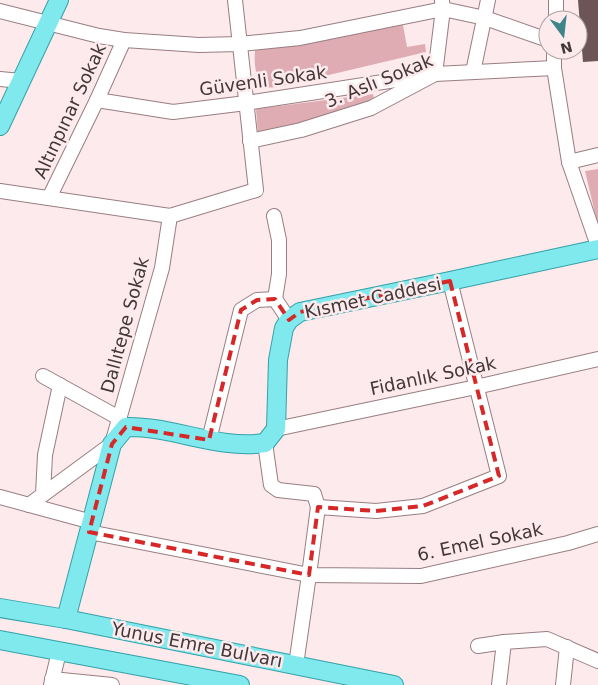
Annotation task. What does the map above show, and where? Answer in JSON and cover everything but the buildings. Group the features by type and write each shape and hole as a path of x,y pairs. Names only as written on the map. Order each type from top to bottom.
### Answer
{"main road":[{"path":"0,126 59,0"},
{"name":"Kısmet Caddesi","path":"271,436 278,360 284,328 289,320 300,312 450,282 598,247"},
{"path":"66,619 112,444 126,427 140,427 209,440 250,445 271,436"},
{"name":"Yunus Emre Bulvarı","path":"0,608 66,619 394,685"},
{"name":"Yunus Emre Bulvarı","path":"0,640 240,685"}],"street":[{"path":"0,191 170,216 256,190 235,0"},
{"path":"473,72 488,0"},
{"path":"0,11 98,36 124,40 199,45 240,44 300,38 380,23 443,5 538,37"},
{"path":"435,74 443,5"},
{"name":"Altınpınar Sokak","path":"49,198 124,40"},
{"path":"554,60 569,162 598,247"},
{"name":"3. Aslı Sokak","path":"250,141 301,130 370,108 435,74 554,68"},
{"name":"Güvenli Sokak","path":"97,100 173,112 246,103 435,74"},
{"path":"0,79 21,81"},
{"path":"569,162 598,156"},
{"name":"Dallıtepe Sokak","path":"112,444 162,268 170,216"},
{"path":"274,216 279,240 275,300 289,320"},
{"path":"318,507 376,511 423,506 499,476 450,282"},
{"path":"209,440 241,310 257,300 275,300"},
{"name":"Fidanlık Sokak","path":"271,436 598,359"},
{"path":"43,376 120,418"},
{"path":"43,494 45,455 60,385"},
{"path":"271,436 271,485 278,490 314,494 318,507 296,665"},
{"path":"29,505 112,444"},
{"name":"6. Emel Sokak","path":"0,497 29,505 90,527 309,575 421,576 598,534"},
{"path":"478,646 547,639 598,661"},
{"path":"499,685 504,642"},
{"path":"562,685 566,647"},
{"path":"59,652 52,682 112,685"}],"highlighted area":[{"path":"450,281 499,476 423,506 376,511 318,507 309,575 89,532 112,444 126,427 209,440 241,310 257,300 275,299 289,320 300,312"}],"shaded area":[{"path":"401,23 407,47 425,44 426,52 278,87 263,88 260,85 256,74 256,46"},
{"path":"373,94 375,103 353,111 258,134 256,109"},
{"path":"598,169 598,226 585,171"}]}
